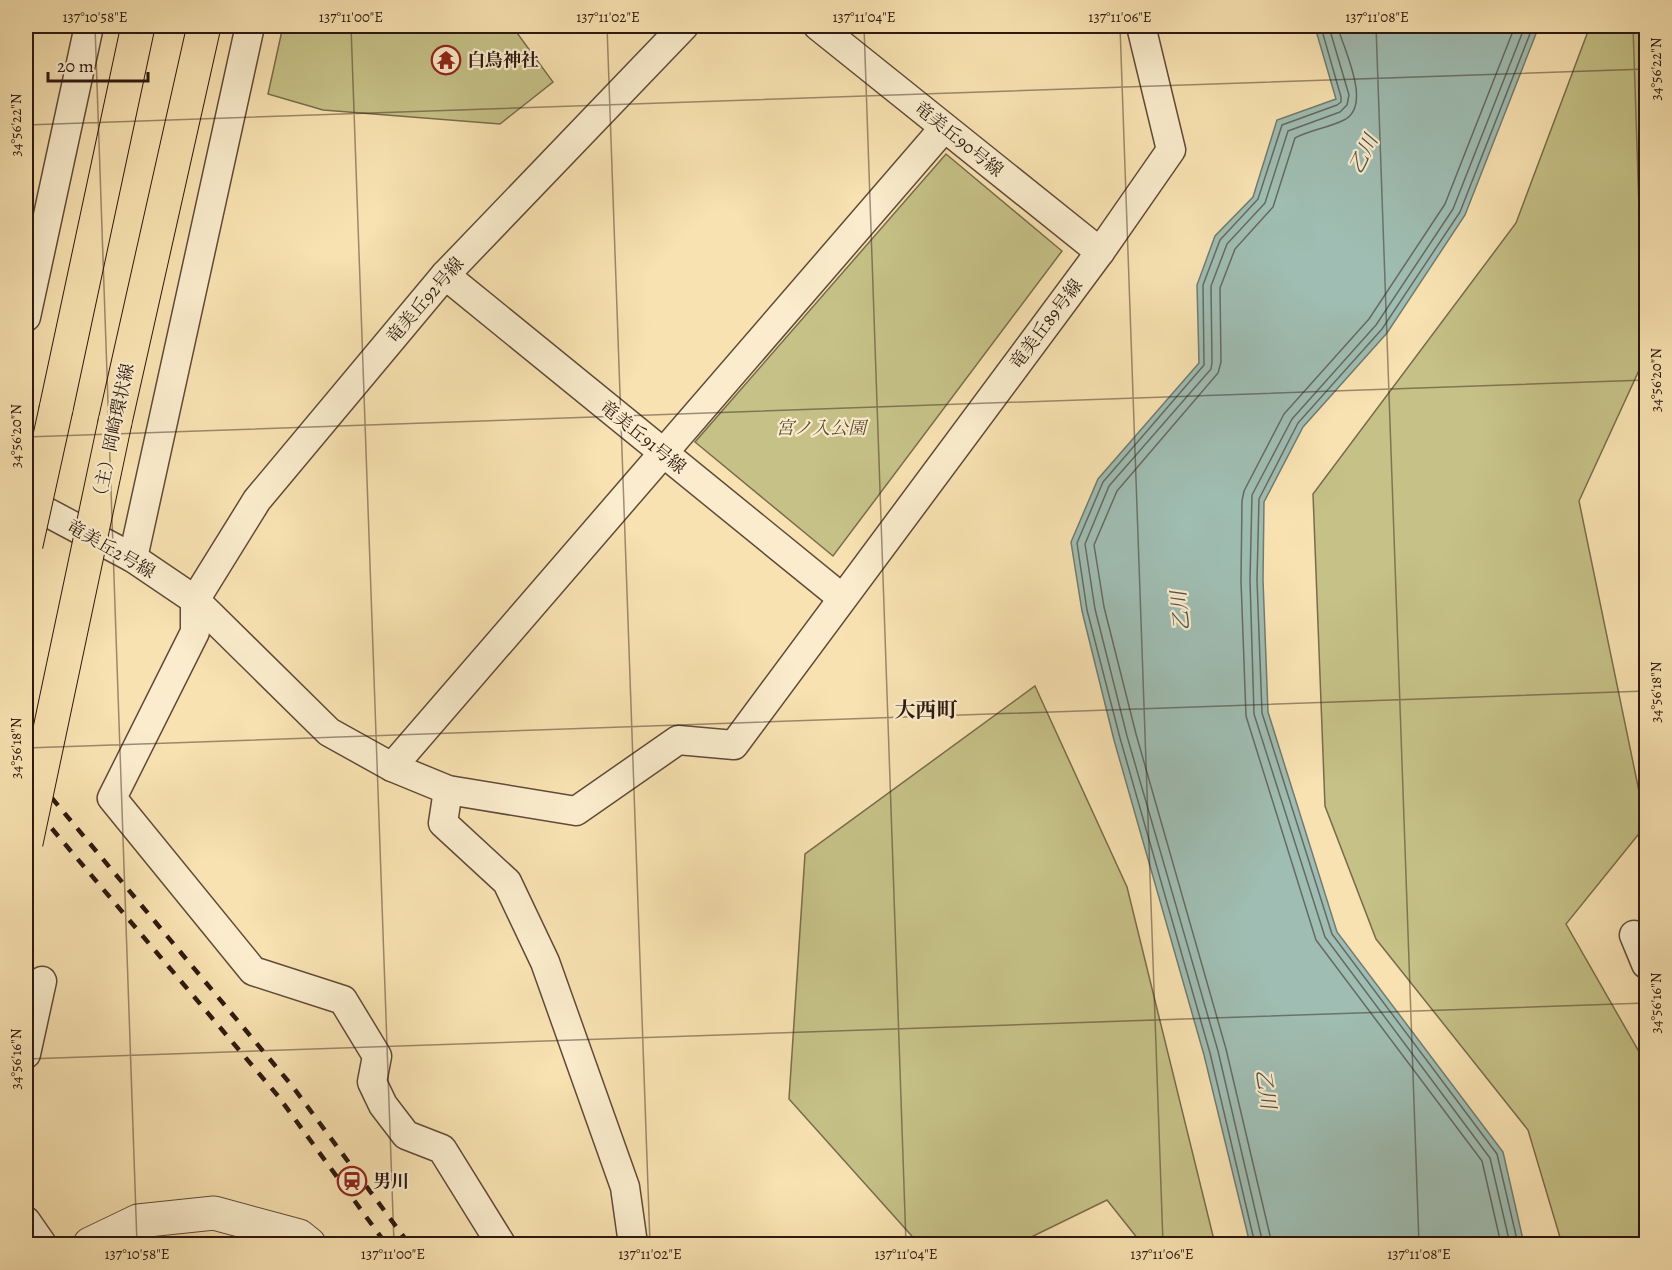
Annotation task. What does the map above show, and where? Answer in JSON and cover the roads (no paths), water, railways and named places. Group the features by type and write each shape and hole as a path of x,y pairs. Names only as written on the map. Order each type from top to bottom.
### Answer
{"main road":[{"path":"26,545 138,26"},
{"name":"（主）岡崎環状線","path":"26,843 115,422 204,26"}],"street":[{"path":"26,317 89,26"},
{"path":"133,558 250,26"},
{"name":"竜美丘92号線","path":"195,600 257,500 445,274 684,26"},
{"name":"竜美丘90号線","path":"819,26 1100,252"},
{"name":"竜美丘89号線","path":"448,790 576,811 678,740 734,745 1100,252 1171,150 1141,26"},
{"path":"392,767 944,128"},
{"name":"竜美丘91号線","path":"445,274 842,598"},
{"name":"竜美丘2号線","path":"26,501 133,558 195,600 330,732 392,767 448,790"},
{"path":"195,600 195,632 112,798 253,971 344,1000 377,1056 372,1082 383,1105 406,1135 442,1149 501,1245"},
{"path":"448,790 443,823 507,882 545,962 626,1187 633,1245"},
{"path":"1640,939 1647,964"},
{"path":"26,1054 42,981"},
{"path":"90,1245 138,1221 214,1213 299,1236 309,1245"},
{"path":"26,1221 42,1245"}],"water":[{"name":"乙川","path":"1319,26 1539,26 1465,215 1387,333 1303,427 1264,502 1263,580 1268,712 1337,932 1503,1152 1524,1244 1250,1244 1204,1055 1114,740 1082,611 1071,542 1098,479 1199,363 1197,285 1215,236 1253,197 1277,120 1336,99 1317,34"}],"railway":[{"path":"26,767 293,1087 409,1244"},
{"path":"26,798 278,1096 386,1244"}],"place":[{"name":"白鳥神社","path":"446,60"},
{"name":"男川","path":"352,1181"}],"district":[{"name":"大西町","path":"926,710"}],"park label":[{"name":"宮ノ入公園","path":"821,428"}]}
